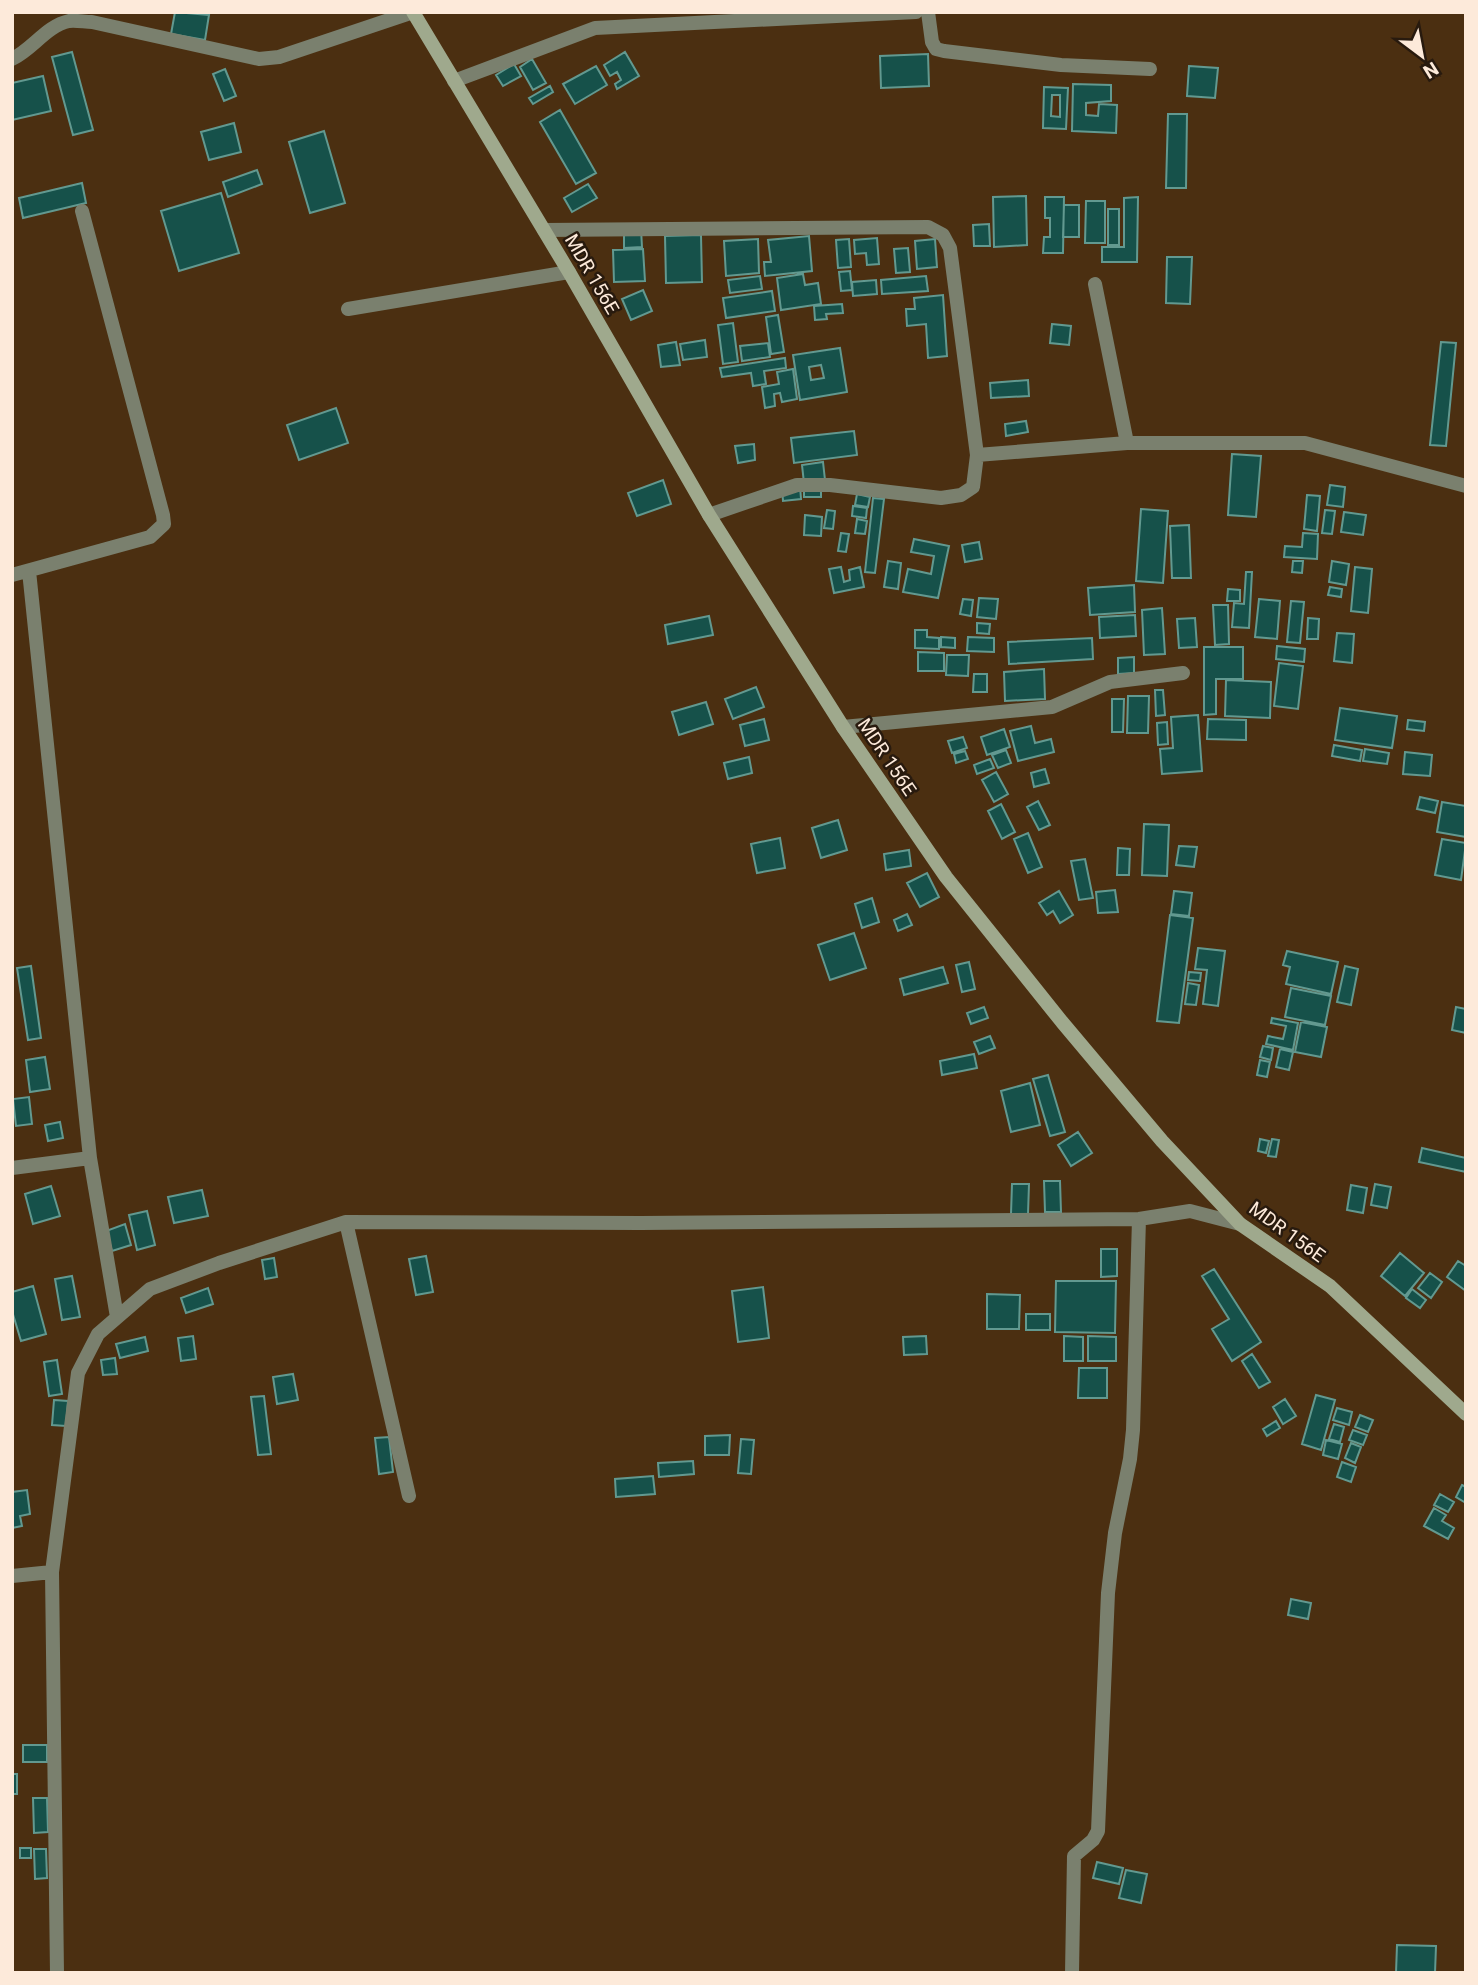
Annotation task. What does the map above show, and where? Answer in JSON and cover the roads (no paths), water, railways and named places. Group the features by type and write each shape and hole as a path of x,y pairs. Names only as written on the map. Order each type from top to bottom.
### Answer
{"main road":[{"name":"MDR 156E","path":"413,12 569,272 709,515 843,727 946,877 1053,1012 1162,1140 1240,1224 1330,1286 1466,1414"}],"street":[{"path":"12,58 22,54 46,32 69,22 92,22 259,59 279,57 413,12"},
{"path":"454,81 595,29 916,12"},
{"path":"928,12 932,42 936,49 1061,65 1150,69"},
{"path":"12,575 150,537 164,524 82,211"},
{"path":"544,230 928,227 943,235 950,248 977,455 973,487 961,495 941,498 830,485 797,485 709,515"},
{"path":"348,309 569,272"},
{"path":"1095,284 1127,443"},
{"path":"977,455 1127,443 1305,443 1466,486"},
{"path":"29,571 90,1157 117,1317"},
{"path":"843,727 1052,707 1110,682 1183,673"},
{"path":"12,1168 90,1157"},
{"path":"57,1973 52,1572 78,1373 98,1334 150,1289 219,1263 346,1222 641,1223 1139,1219 1190,1211 1240,1224"},
{"path":"1072,1973 1074,1856 1093,1840 1098,1831 1108,1593 1115,1533 1133,1430 1139,1219"},
{"path":"346,1222 409,1496"},
{"path":"12,1576 52,1572"}]}
